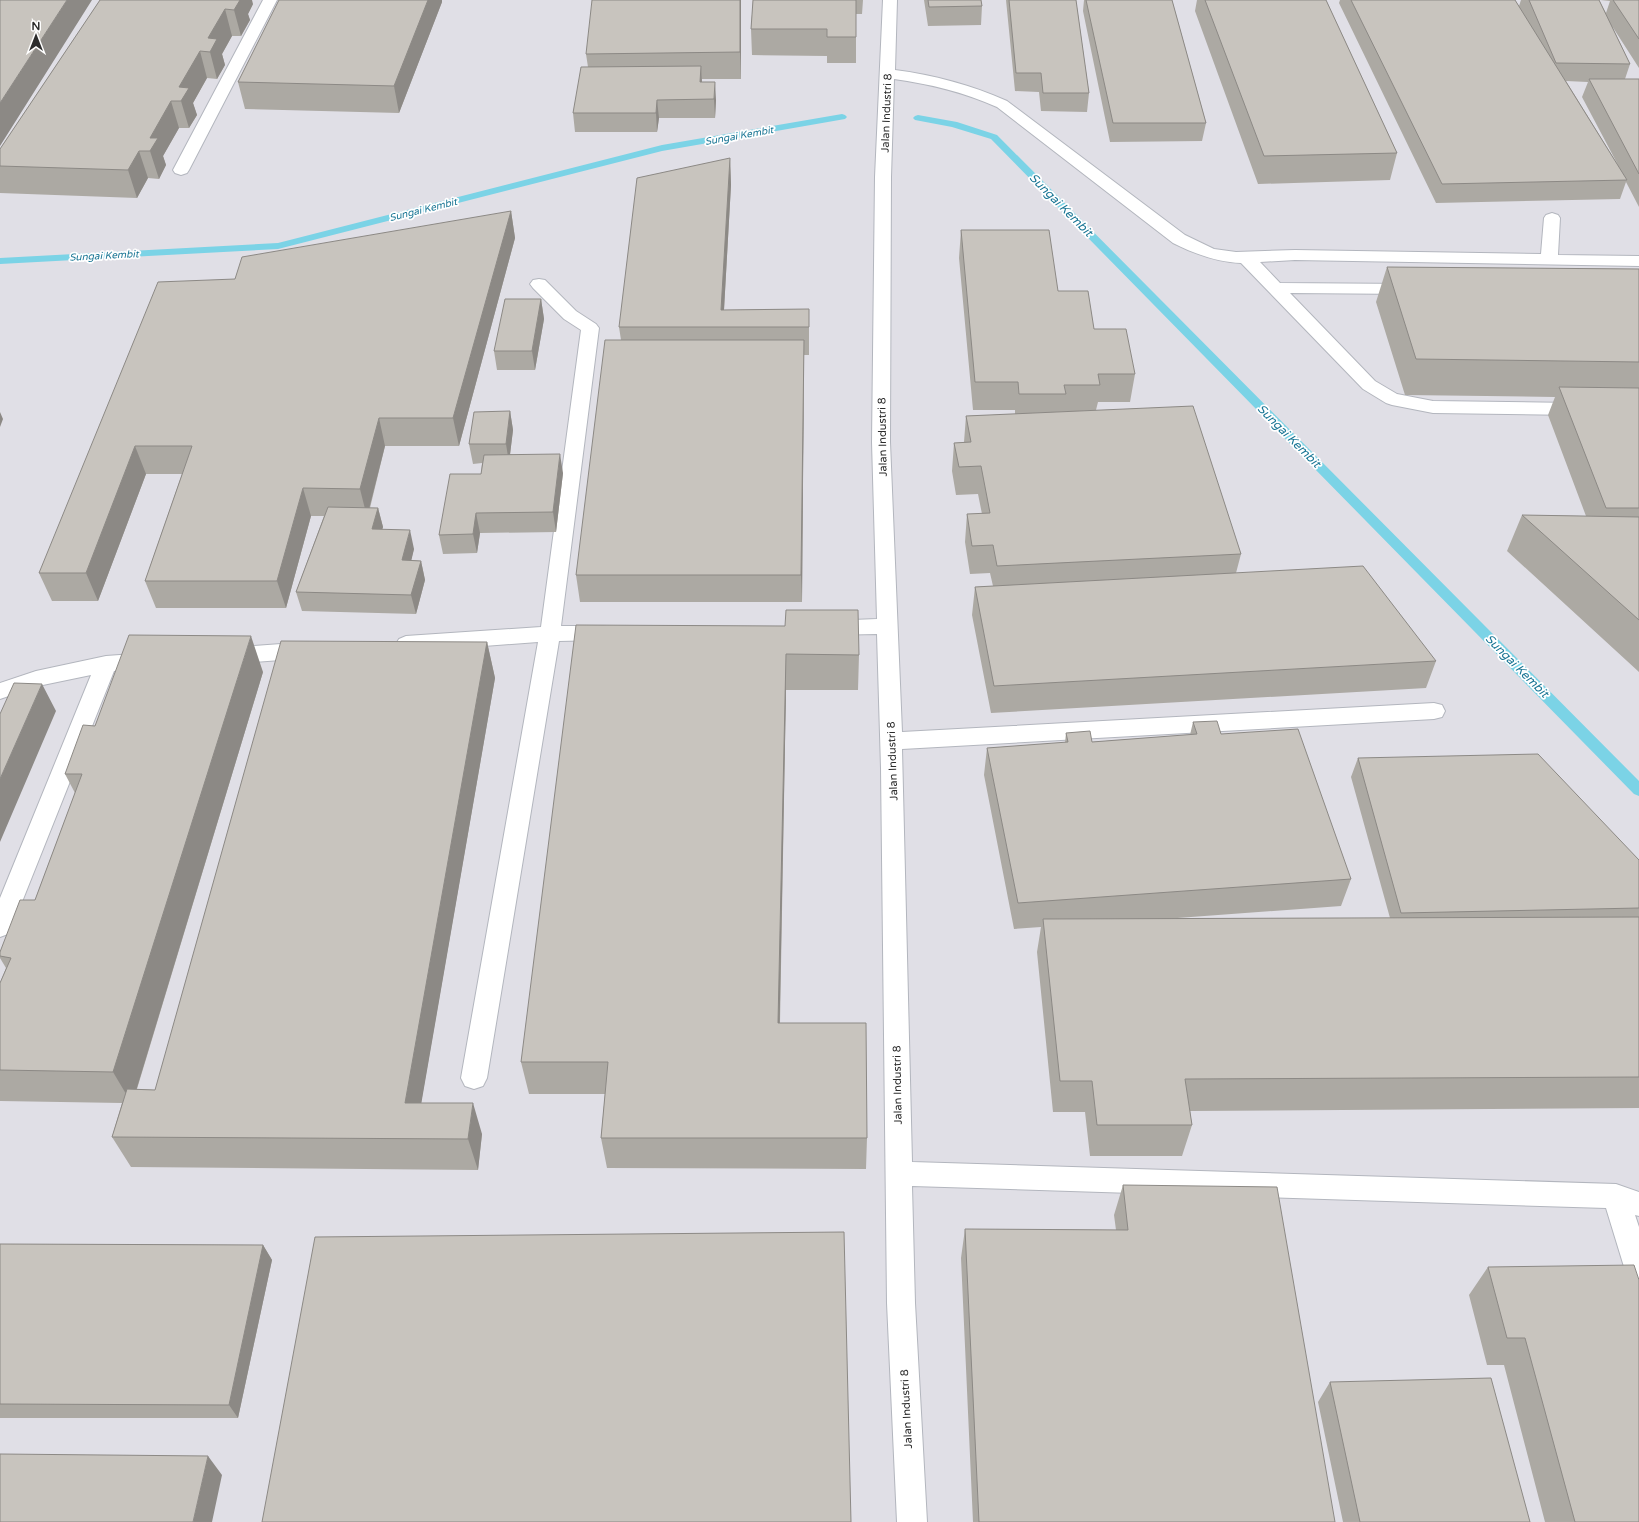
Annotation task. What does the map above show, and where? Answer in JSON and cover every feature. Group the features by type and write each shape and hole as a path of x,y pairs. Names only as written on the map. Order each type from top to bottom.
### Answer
{"street":[{"path":"181,170 270,0"},
{"name":"Jalan Industri 8","path":"890,0 883,176 881,434 891,741 901,1303 912,1522"},
{"path":"888,74 949,83 977,92 1002,104 1179,240 1193,248 1210,254 1229,258 1295,255 1639,261"},
{"path":"1549,259 1552,218"},
{"path":"1247,258 1369,385 1392,399 1433,408 1639,410"},
{"path":"474,1078 550,634 590,328 570,315 539,284"},
{"path":"1275,288 1426,289"},
{"path":"808,628 887,626"},
{"path":"391,645 550,634 620,633"},
{"path":"209,657 328,649"},
{"path":"0,691 36,679 106,664 169,660"},
{"path":"0,927 106,664"},
{"path":"891,741 1434,711"},
{"path":"899,1174 1627,1200 1639,1270"}],"shaded area":[{"path":"0,0 1639,0 1639,1522 0,1522"}],"building":[{"path":"0,0 67,0 0,103"},
{"path":"100,0 240,0 234,10 225,9 208,38 217,39 210,52 200,51 179,87 189,88 181,101 171,101 150,138 158,138 150,151 139,151 128,170 0,166 0,149"},
{"path":"279,0 428,0 394,86 238,82"},
{"path":"592,0 740,0 740,52 586,54"},
{"path":"753,0 856,0 856,37 827,37 827,29 751,29"},
{"path":"928,0 981,0 982,6 929,7"},
{"path":"1009,0 1076,0 1089,93 1043,93 1041,73 1016,73"},
{"path":"1086,0 1172,0 1206,123 1113,123"},
{"path":"1205,0 1326,0 1397,153 1264,156"},
{"path":"1351,0 1515,0 1627,180 1442,184"},
{"path":"1529,0 1599,0 1630,64 1556,63"},
{"path":"1613,0 1639,0 1639,39"},
{"path":"701,66 700,82 715,82 714,99 657,100 656,113 573,113 581,67"},
{"path":"1589,79 1639,79 1639,174"},
{"path":"730,158 721,310 809,309 809,327 619,327 637,178"},
{"path":"511,211 453,418 379,418 360,489 303,488 277,581 145,581 192,446 135,446 86,573 39,573 158,282 235,279 242,257"},
{"path":"961,230 1049,230 1058,291 1088,291 1094,329 1126,329 1135,374 1098,374 1100,385 1064,385 1066,394 1019,394 1018,382 975,382"},
{"path":"1387,267 1639,269 1639,362 1416,359"},
{"path":"505,299 541,299 532,351 494,351"},
{"path":"605,340 804,340 801,575 576,575"},
{"path":"1559,387 1639,388 1639,508 1606,508"},
{"path":"1193,406 1241,554 997,566 993,545 972,546 967,514 990,513 981,466 959,467 954,443 971,442 966,416"},
{"path":"510,411 506,444 469,444 474,412"},
{"path":"560,454 553,512 476,513 473,534 439,535 450,474 481,474 484,455"},
{"path":"328,507 378,508 372,529 410,530 402,560 421,561 411,595 296,592"},
{"path":"1522,515 1639,517 1639,620"},
{"path":"1363,566 1436,661 994,686 975,587"},
{"path":"786,610 858,610 859,655 786,654 778,1023 866,1023 867,1138 601,1138 608,1062 521,1062 576,625 785,626"},
{"path":"129,635 251,636 113,1072 0,1070 0,983 11,958 0,956 0,952 20,900 35,900 82,774 65,774 83,725 95,726"},
{"path":"281,641 487,642 405,1103 473,1103 468,1139 112,1137 127,1089 155,1090"},
{"path":"14,683 42,684 0,779 0,714"},
{"path":"1217,721 1221,734 1298,729 1351,879 1018,903 987,748 1068,742 1066,733 1090,731 1092,742 1197,734 1193,722"},
{"path":"1538,754 1639,860 1639,908 1401,913 1358,758"},
{"path":"1639,917 1639,1077 1185,1079 1192,1125 1097,1125 1092,1081 1060,1081 1043,919"},
{"path":"1123,1185 1277,1187 1335,1522 979,1522 965,1229 1128,1230"},
{"path":"844,1232 851,1522 262,1522 315,1237"},
{"path":"0,1244 263,1245 229,1405 0,1404"},
{"path":"1634,1265 1639,1280 1639,1522 1575,1522 1525,1338 1507,1338 1488,1267"},
{"path":"1491,1378 1530,1522 1360,1522 1330,1382"},
{"path":"0,1454 208,1456 193,1522 0,1522"}],"waterway":[{"name":"Sungai Kembit","path":"0,261 278,246 662,148 842,117"},
{"name":"Sungai Kembit","path":"918,118 954,124 994,137 1639,790"}]}
